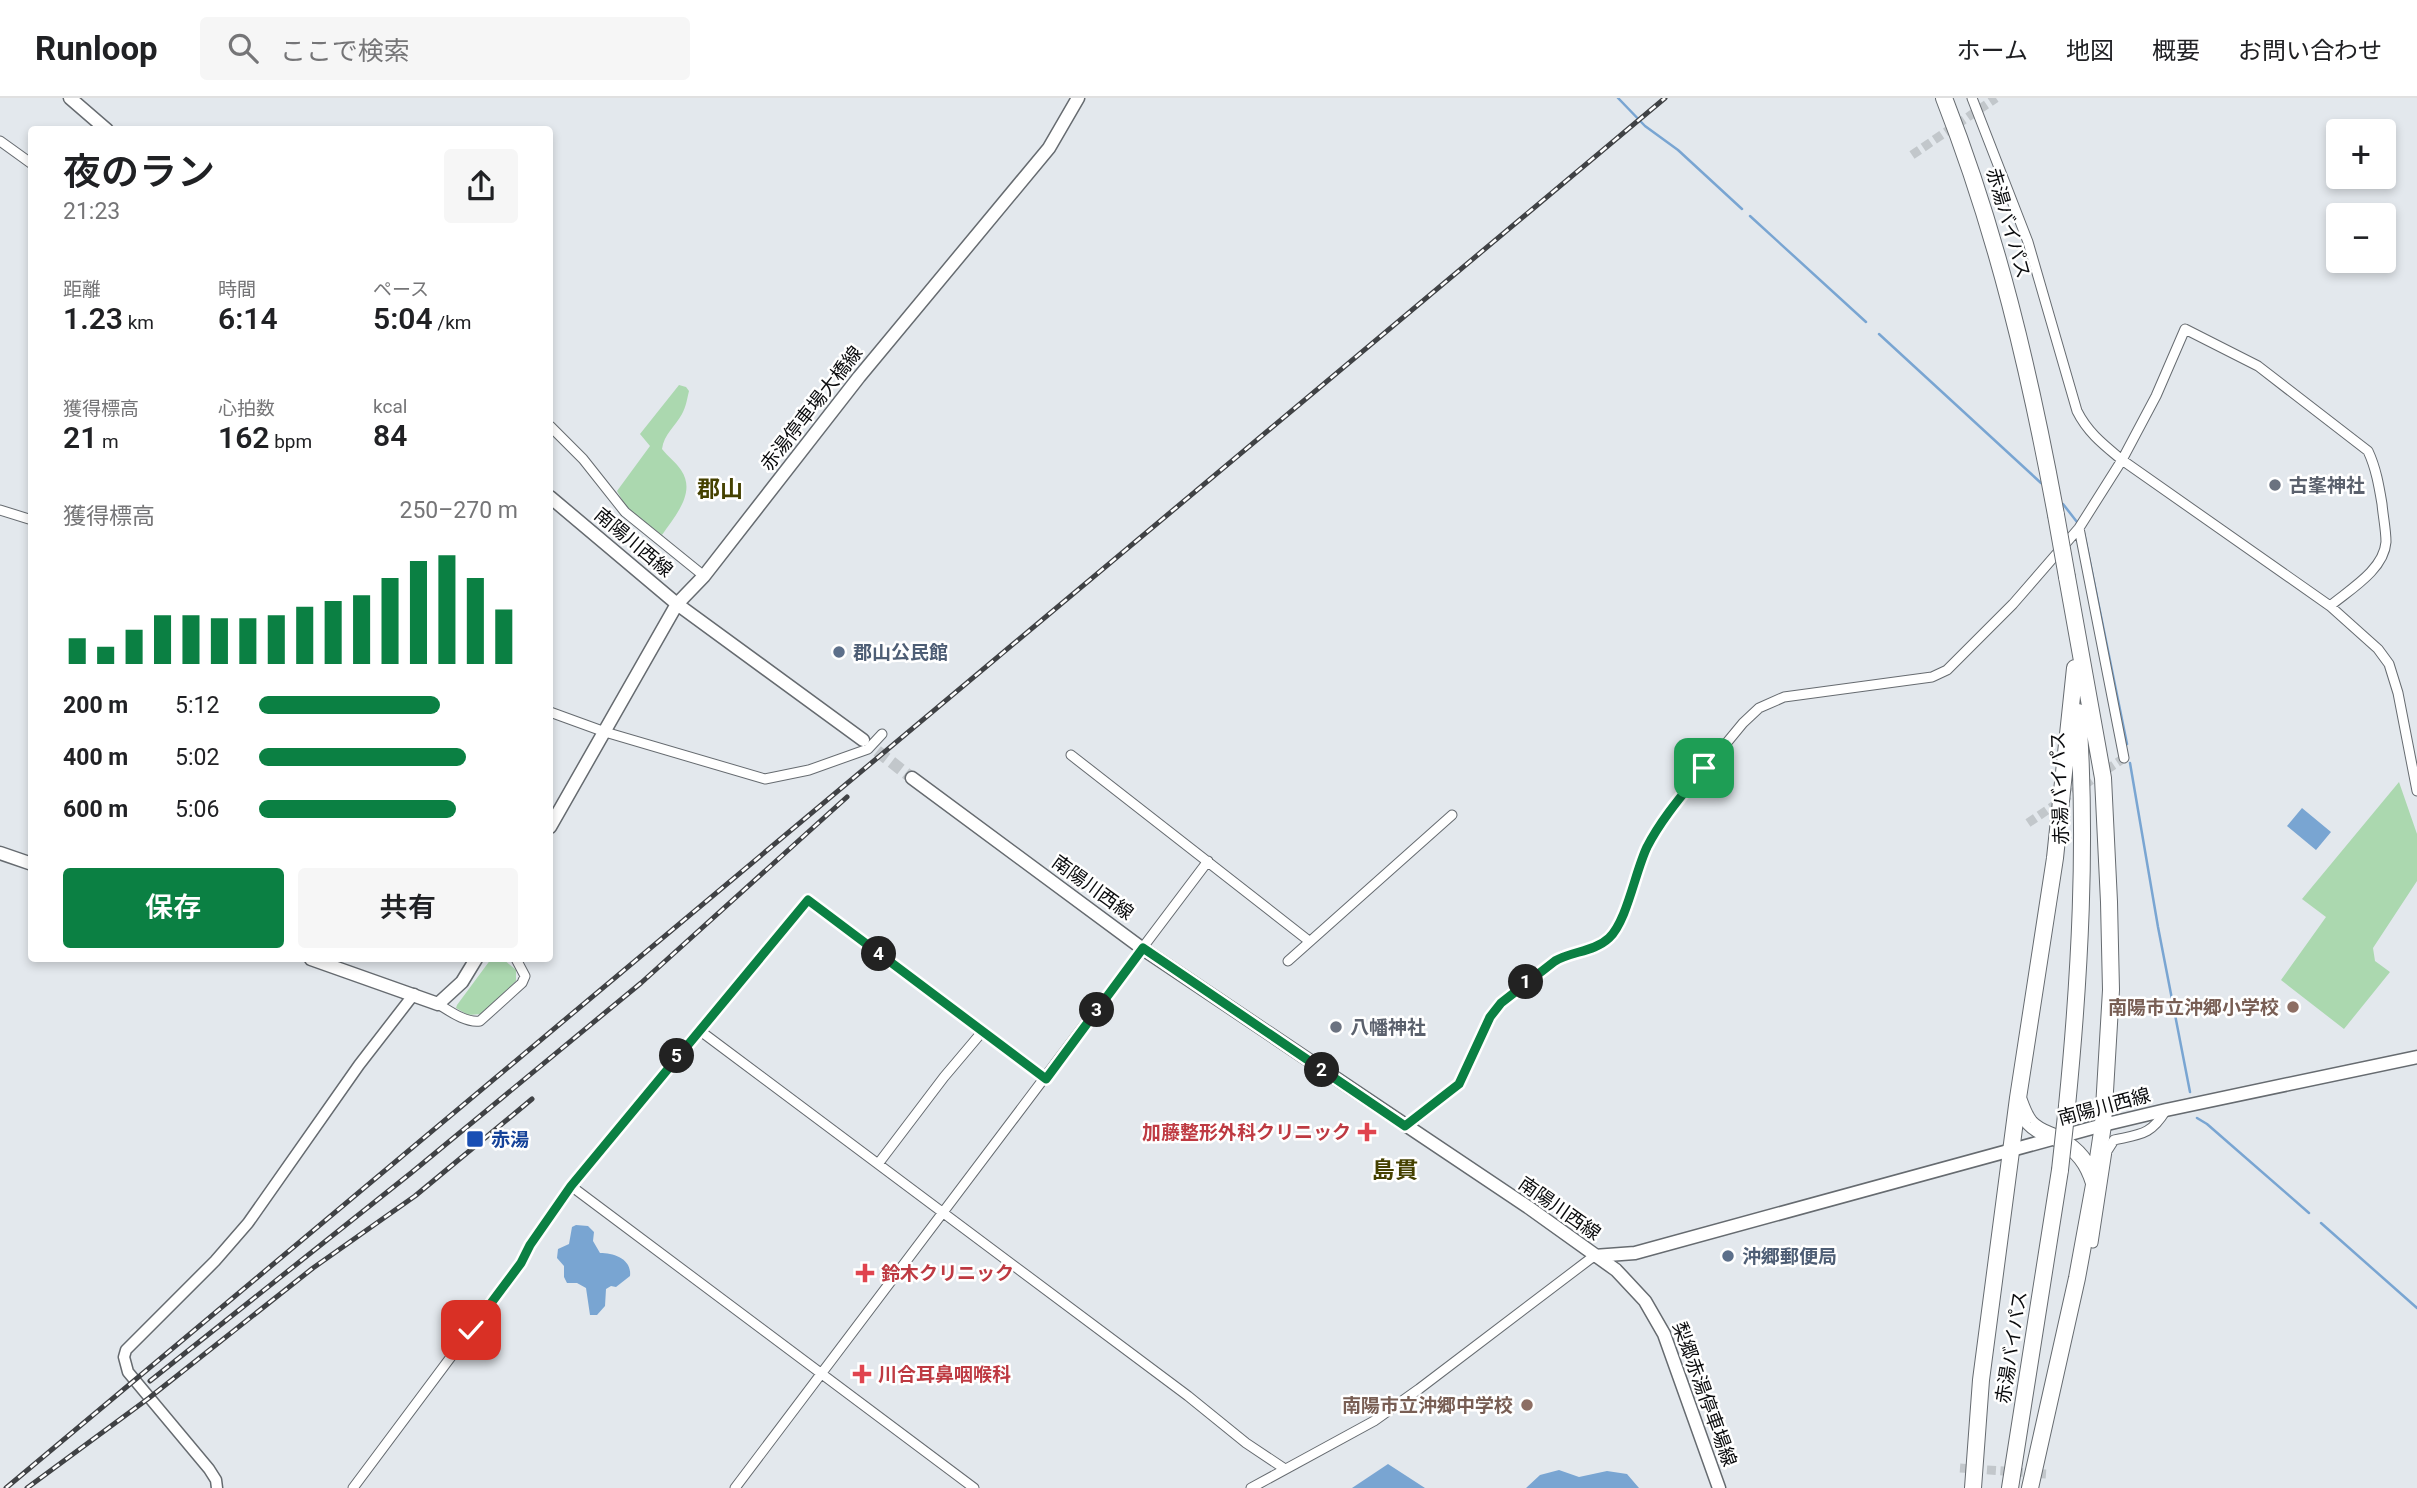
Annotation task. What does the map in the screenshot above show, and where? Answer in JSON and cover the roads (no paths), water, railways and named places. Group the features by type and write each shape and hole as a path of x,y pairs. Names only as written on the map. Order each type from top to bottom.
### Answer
{"highway":[{"name":"赤湯バイパス","path":"1944,98 1996,246 2039,426 2067,577 2081,779 2082,907 2067,1106 2060,1170 2010,1488"},
{"path":"2031,1488 2077,1278 2094,1185 2103,1125 2111,990 2103,778 2067,577"},
{"path":"1973,1488 1981,1380 2010,1152 2055,858 2075,668"},
{"path":"2018,1098 2030,1123 2082,1157 2090,1170 2094,1185"}],"main road":[{"path":"70,98 102,126"},
{"name":"赤湯停車場大橋線","path":"553,822 677,604 704,576 859,377 1049,148 1078,98"},
{"name":"南陽川西線","path":"553,499 677,604 863,740"},
{"name":"南陽川西線","path":"912,778 1143,948 1538,1214 1594,1256 1635,1253 2103,1125 2417,1057"},
{"path":"0,853 28,863"},
{"path":"322,962 438,1004 463,982 474,962"},
{"name":"梨郷赤湯停車場線","path":"1594,1256 1616,1270 1654,1314 1664,1334 1719,1488"}],"street":[{"path":"1972,98 2028,242 2077,411 2094,437 2122,460 2330,606 2367,636 2389,664 2398,693 2417,791"},
{"path":"0,141 28,161"},
{"path":"1405,1126 1459,1084 1490,1017 1501,1003 1563,956 1591,949 1612,936 1645,851 1663,820 1742,723 1759,708 1784,697 1932,677 1947,670 2013,604 2079,528 2122,460 2156,396 2185,329 2258,366 2368,452 2376,471 2386,545 2366,577 2330,606"},
{"path":"553,429 583,459 625,512 704,576"},
{"path":"0,510 28,519"},
{"path":"2079,528 2124,758"},
{"path":"553,713 605,732 765,779 808,769 868,749 882,734"},
{"path":"1071,755 1309,940"},
{"path":"1288,961 1452,815"},
{"path":"735,1488 1208,861"},
{"path":"353,1488 521,1263 530,1245 571,1186 808,900 1046,1079"},
{"path":"438,1004 476,1023 480,1021 513,994 522,983 525,976 518,962"},
{"path":"216,1488 216,1480 209,1469 128,1372 124,1357 126,1350 215,1261 248,1223 359,1065 414,994"},
{"path":"699,1030 1177,1388 1246,1443 1285,1469"},
{"path":"878,1164 982,1032"},
{"path":"2093,1243 2107,1151 2114,1140 2148,1131 2157,1125 2166,1110"},
{"path":"571,1186 974,1488"},
{"path":"1251,1488 1374,1421 1594,1256"}],"water":[{"path":"2302,808 2331,832 2316,850 2287,826"},
{"path":"588,1226 594,1232 593,1241 600,1253 621,1258 630,1270 630,1276 616,1287 606,1289 605,1306 597,1315 590,1315 586,1288 577,1283 567,1283 564,1266 557,1258 558,1249 569,1244 572,1227"},
{"path":"1388,1464 1425,1488 1352,1488"},
{"path":"1559,1470 1579,1477 1607,1471 1627,1474 1639,1488 1526,1488 1540,1475"}],"waterway":[{"path":"1618,98 1645,126 1678,150 1742,209"},
{"path":"1750,216 1866,322"},
{"path":"1879,334 2041,483"},
{"path":"2063,504 2077,522"},
{"path":"2084,533 2127,744"},
{"path":"2130,763 2190,1092"},
{"path":"2197,1118 2309,1213"},
{"path":"2321,1223 2417,1308"}],"tunnel":[{"path":"1912,155 1996,98"},
{"path":"863,740 912,778"},
{"path":"2028,823 2124,758"},
{"path":"1960,1468 2046,1474"}],"railway":[{"path":"6,1488 1665,98"},
{"path":"150,1381 411,1173 641,983 847,797"},
{"path":"27,1488 149,1398 313,1268 415,1196 532,1099"}],"place":[{"name":"古峯神社","path":"2275,485"},
{"name":"郡山公民館","path":"839,652"},
{"name":"南陽市立沖郷小学校","path":"2293,1007"},
{"name":"八幡神社","path":"1336,1027"},
{"name":"加藤整形外科クリニック","path":"1367,1132"},
{"name":"赤湯","path":"475,1139"},
{"name":"沖郷郵便局","path":"1728,1256"},
{"name":"鈴木クリニック","path":"865,1273"},
{"name":"川合耳鼻咽喉科","path":"862,1374"},
{"name":"南陽市立沖郷中学校","path":"1527,1405"}],"district":[{"name":"郡山","path":"720,489"},
{"name":"島貫","path":"1395,1170"}]}
